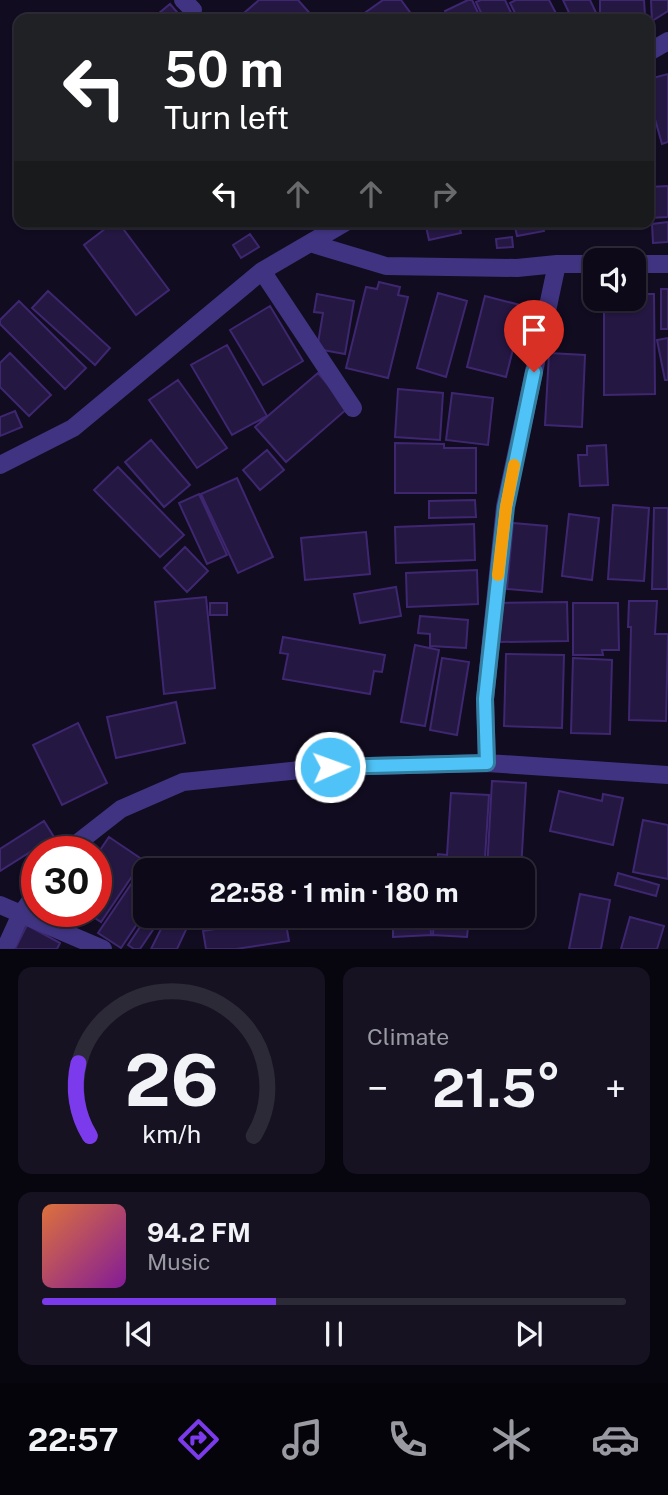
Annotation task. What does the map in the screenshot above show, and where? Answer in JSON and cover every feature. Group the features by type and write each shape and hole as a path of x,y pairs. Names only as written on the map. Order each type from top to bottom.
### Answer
{"street":[{"path":"0,464 73,428 262,271 337,228"},
{"path":"313,244 386,266 517,268 583,264"},
{"path":"487,763 485,699 506,507 557,264"},
{"path":"646,264 668,264"},
{"path":"262,271 353,408"},
{"path":"87,836 121,810 183,782 330,767 487,763 668,775"},
{"path":"0,905 21,914 5,949"},
{"path":"51,927 103,949"}],"building":[{"path":"259,0 298,0 311,14 243,14"},
{"path":"383,0 401,0 411,14 363,14"},
{"path":"472,0 479,14 446,14 445,11"},
{"path":"505,0 512,14 482,14 476,2"},
{"path":"516,0 549,0 556,14 516,14 510,3"},
{"path":"563,0 590,0 597,14 570,14"},
{"path":"600,0 644,0 645,14 600,14"},
{"path":"651,0 668,0 668,11 654,20 654,14 652,14"},
{"path":"170,4 179,14 158,14"},
{"path":"668,74 668,142 662,144 654,116 654,78"},
{"path":"668,186 668,217 654,218 654,187"},
{"path":"668,222 668,242 653,243 654,224"},
{"path":"106,228 122,228 169,290 136,315 84,245"},
{"path":"426,228 460,228 461,233 429,240"},
{"path":"515,228 543,228 544,231 517,236"},
{"path":"250,234 259,247 241,258 233,245"},
{"path":"512,237 513,247 497,248 496,239"},
{"path":"379,282 400,287 398,295 408,297 388,378 346,368 366,287 377,289"},
{"path":"661,289 668,289 668,329 661,329"},
{"path":"48,291 110,348 95,365 32,308"},
{"path":"438,293 467,301 446,377 417,368"},
{"path":"317,294 354,301 345,354 317,349 323,313 314,312"},
{"path":"646,294 654,294 655,394 604,395 604,311 646,311"},
{"path":"485,296 524,306 506,377 467,367"},
{"path":"19,301 86,368 65,389 0,324 0,320"},
{"path":"270,306 303,361 263,385 230,330"},
{"path":"668,338 668,380 665,380 657,340"},
{"path":"227,345 267,416 232,435 191,365"},
{"path":"10,353 51,395 29,416 0,387 0,363"},
{"path":"549,353 585,355 582,427 545,425"},
{"path":"318,373 348,408 286,462 255,427"},
{"path":"178,380 227,448 197,468 149,400"},
{"path":"398,389 443,393 440,440 395,437"},
{"path":"452,393 493,398 488,445 446,440"},
{"path":"15,411 22,427 0,436 0,417"},
{"path":"151,440 190,485 164,507 125,462"},
{"path":"395,443 476,448 476,493 395,493"},
{"path":"606,445 608,485 580,486 578,455 587,455 587,446"},
{"path":"267,450 284,470 260,490 243,470"},
{"path":"118,467 184,535 160,557 94,490"},
{"path":"237,478 273,557 238,573 201,494"},
{"path":"199,494 227,555 207,564 179,503"},
{"path":"475,500 476,517 429,518 429,501"},
{"path":"613,505 649,508 644,581 608,579"},
{"path":"654,508 668,508 668,589 652,589"},
{"path":"569,514 599,518 592,580 562,576"},
{"path":"513,523 547,526 542,592 507,589"},
{"path":"474,524 475,560 396,563 395,527"},
{"path":"366,532 370,574 305,580 301,538"},
{"path":"185,547 208,571 187,592 164,568"},
{"path":"477,570 478,604 407,607 406,573"},
{"path":"396,587 401,616 360,623 354,594"},
{"path":"206,597 215,688 164,694 155,602"},
{"path":"629,601 657,601 655,634 668,634 666,721 629,720"},
{"path":"567,602 568,641 500,642 499,603"},
{"path":"210,603 227,603 227,615 210,615"},
{"path":"573,603 618,603 619,650 602,650 603,655 573,655"},
{"path":"420,616 468,620 466,648 430,646 430,634 418,633"},
{"path":"283,637 385,655 382,672 374,671 370,694 283,679 288,654 280,653"},
{"path":"415,645 439,650 425,726 401,722"},
{"path":"506,654 564,655 562,728 504,726"},
{"path":"442,658 469,662 457,735 430,730"},
{"path":"573,658 612,660 610,734 571,733"},
{"path":"176,702 185,743 116,758 107,717"},
{"path":"78,723 107,783 62,805 33,745"},
{"path":"492,781 526,783 522,858 488,858"},
{"path":"559,791 602,801 603,794 623,798 613,845 550,831"},
{"path":"451,793 489,795 485,858 438,858 438,854 447,855"},
{"path":"643,820 668,825 668,879 633,872"},
{"path":"44,821 53,836 21,836 21,858 0,871 0,849"},
{"path":"112,839 140,858 133,858 133,875 112,906"},
{"path":"618,873 659,885 656,896 615,885"},
{"path":"133,881 134,928 121,948 98,933 102,927 112,927 112,912"},
{"path":"580,894 610,900 601,949 569,949"},
{"path":"630,917 664,926 657,949 621,949"},
{"path":"26,927 60,943 57,949 15,949"},
{"path":"139,928 154,928 140,949 128,945"},
{"path":"162,928 187,928 177,949 151,949"},
{"path":"222,928 287,928 289,941 236,949 206,949 203,931"},
{"path":"393,928 431,928 431,935 393,937"},
{"path":"433,928 468,928 467,937 433,935"}],"slow traffic":[{"path":"498,575 514,465"}],"route":[{"path":"330,767 487,763 485,699 506,507 534,372"}]}
